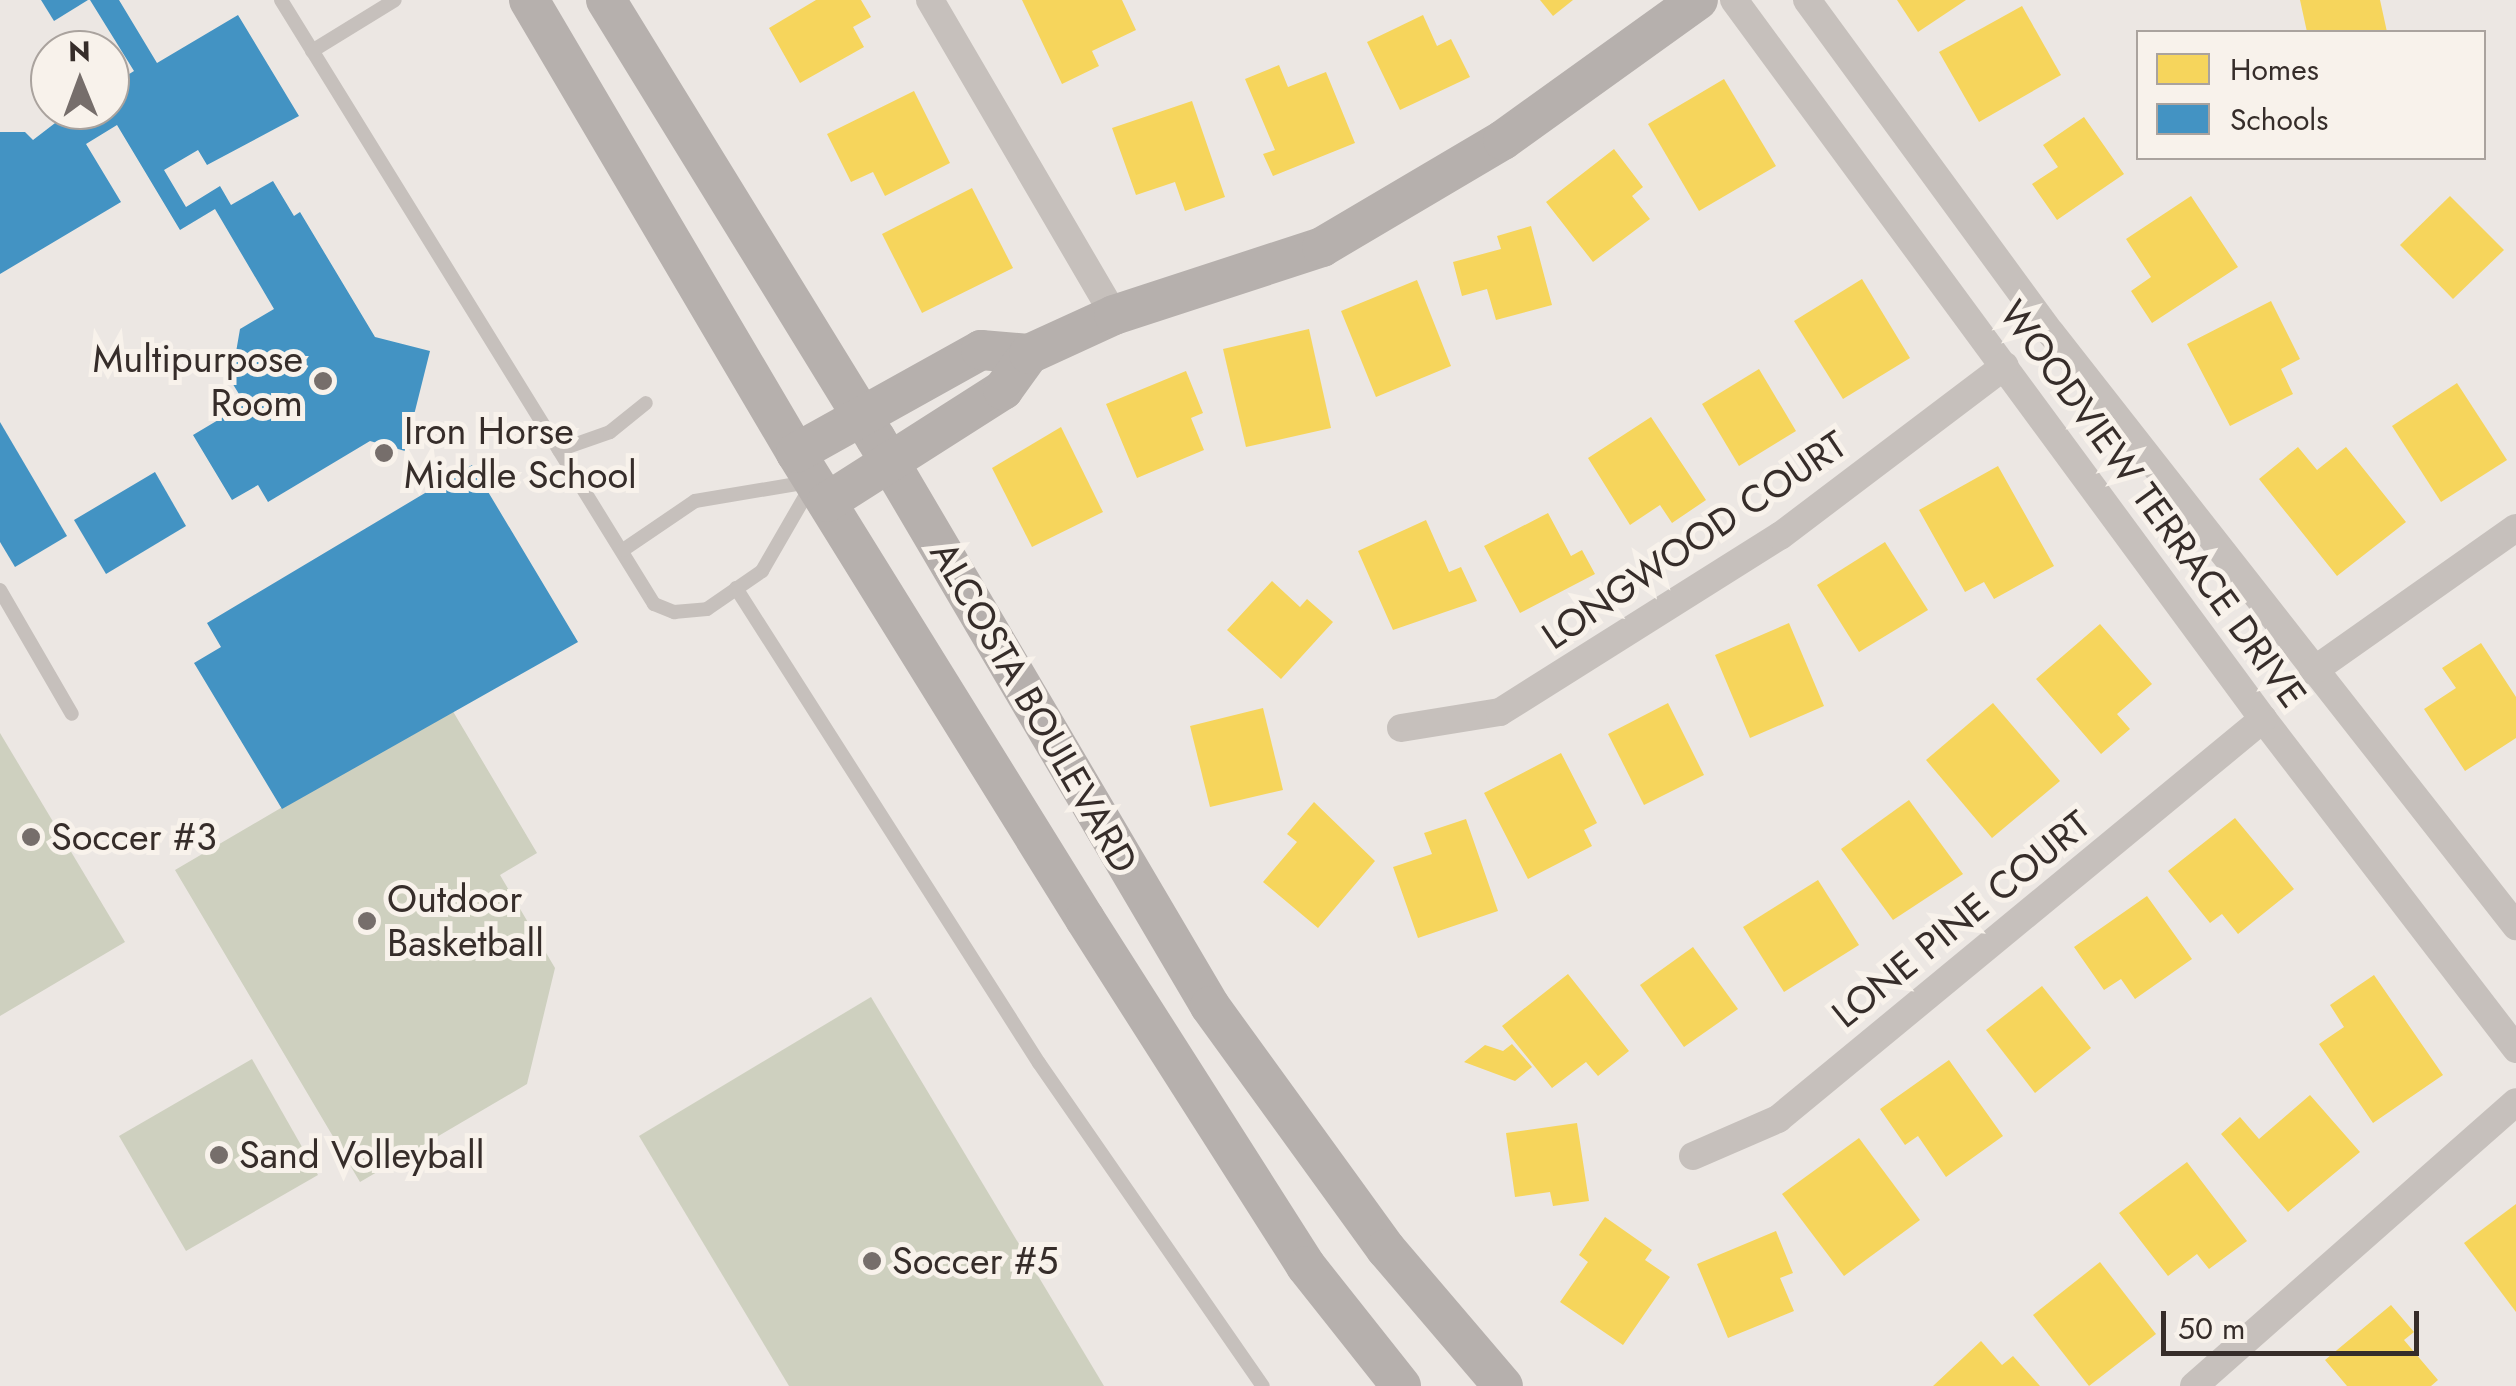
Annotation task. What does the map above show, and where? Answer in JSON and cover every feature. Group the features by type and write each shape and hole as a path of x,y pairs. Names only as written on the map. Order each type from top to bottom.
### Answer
{"main road":[{"name":"ALCOSTA BOULEVARD","path":"529,0 812,479 1306,1266 1400,1386"},
{"name":"ALCOSTA BOULEVARD","path":"606,0 888,459 1210,1006 1386,1249 1503,1386"},
{"path":"812,479 888,459 1003,390 1030,354 1114,314 1322,246 1503,140 1698,0"},
{"path":"812,479 861,415 982,350 1030,354"}],"street":[{"path":"930,0 1114,314"},
{"name":"WOODVIEW TERRACE DRIVE","path":"1734,0 2264,720 2516,1049"},
{"name":"WOODVIEW TERRACE DRIVE","path":"1807,0 2052,333 2516,926"},
{"name":"LONGWOOD COURT","path":"1401,728 1500,712 1780,536 2006,366"},
{"path":"2313,671 2516,528"},
{"name":"LONE PINE COURT","path":"1693,1156 1778,1119 2264,720"},
{"path":"2194,1386 2516,1102"}],"lane":[{"path":"281,0 654,604 674,612 707,609 762,571 812,479"},
{"path":"312,51 396,0"},
{"path":"559,450 610,432 646,403"},
{"path":"623,550 695,501 812,479"},
{"path":"736,588 1038,1063 1263,1386"},
{"path":"0,590 72,714"}],"green space":[{"name":"Outdoor Basketball","path":"451,708 537,853 500,875 555,968 527,1084 360,1182 175,870"},
{"name":"Soccer #3","path":"0,733 125,942 0,1016"},
{"name":"Soccer #5","path":"871,997 1104,1386 789,1386 639,1136"},
{"name":"Sand Volleyball","path":"252,1059 318,1175 186,1251 119,1136"}],"building: Homes":[{"path":"816,0 861,0 871,17 853,27 864,47 800,83 769,28"},
{"path":"1022,0 1122,0 1136,30 1092,51 1099,66 1062,84"},
{"path":"1540,0 1573,0 1553,16"},
{"path":"1897,0 1966,0 1918,32"},
{"path":"2300,0 2380,0 2387,30 2307,30"},
{"path":"2022,6 2061,75 1979,122 1939,52"},
{"path":"1423,15 1437,46 1451,39 1470,77 1400,110 1367,42"},
{"path":"1279,65 1288,87 1326,72 1355,143 1273,176 1263,154 1275,150 1245,79"},
{"path":"1724,79 1776,166 1699,211 1648,124"},
{"path":"914,91 950,163 885,196 873,172 851,182 827,134"},
{"path":"1192,101 1225,197 1185,211 1175,182 1136,195 1112,128"},
{"path":"2084,117 2124,174 2057,220 2032,184 2058,167 2043,145"},
{"path":"1614,149 1643,187 1632,196 1650,219 1593,262 1546,202"},
{"path":"972,188 1013,268 922,313 882,234"},
{"path":"2191,196 2238,267 2152,323 2131,291 2151,277 2126,239"},
{"path":"2450,196 2504,250 2453,299 2400,245"},
{"path":"1531,226 1552,305 1496,320 1487,289 1462,296 1453,262 1501,249 1497,236"},
{"path":"1862,279 1910,358 1843,399 1794,321"},
{"path":"1417,280 1451,366 1376,397 1341,311"},
{"path":"2271,301 2300,359 2281,369 2293,394 2230,426 2187,344"},
{"path":"1309,329 1331,428 1246,447 1223,349"},
{"path":"1759,369 1796,431 1739,466 1702,404"},
{"path":"1186,371 1203,413 1191,418 1204,450 1137,478 1106,404"},
{"path":"2457,383 2507,460 2441,502 2392,426"},
{"path":"1651,417 1706,500 1672,523 1660,505 1630,525 1588,458"},
{"path":"1061,427 1103,512 1032,547 992,468"},
{"path":"2298,447 2317,470 2346,447 2406,522 2337,576 2259,479"},
{"path":"1998,466 2054,566 1994,599 1984,582 1965,592 1919,510"},
{"path":"1548,513 1571,556 1582,550 1595,574 1520,613 1484,546"},
{"path":"1426,520 1449,572 1461,567 1477,601 1393,630 1358,551"},
{"path":"1885,542 1928,610 1859,652 1817,585"},
{"path":"1272,581 1300,607 1307,599 1333,622 1281,679 1227,630"},
{"path":"1789,623 1824,706 1750,738 1715,655"},
{"path":"2100,624 2152,684 2117,714 2130,729 2101,754 2036,679"},
{"path":"2481,643 2516,697 2516,738 2465,771 2424,709 2456,688 2442,668"},
{"path":"1668,703 1704,775 1644,805 1608,734"},
{"path":"1993,703 2060,781 1992,838 1926,760"},
{"path":"1263,708 1283,790 1210,807 1190,726"},
{"path":"1561,753 1597,823 1584,830 1592,846 1528,879 1484,793"},
{"path":"1909,800 1963,874 1893,920 1841,849"},
{"path":"1314,802 1375,861 1318,928 1263,882 1297,842 1287,834"},
{"path":"2235,818 2294,889 2238,934 2222,914 2210,923 2168,871"},
{"path":"1466,819 1498,911 1418,938 1393,867 1432,854 1424,833"},
{"path":"1818,880 1859,945 1784,992 1743,927"},
{"path":"2147,896 2192,959 2135,999 2121,979 2104,990 2074,947"},
{"path":"1693,947 1738,1009 1684,1047 1640,985"},
{"path":"1568,974 1629,1051 1598,1076 1586,1062 1552,1088 1502,1026"},
{"path":"2374,975 2443,1075 2373,1123 2319,1044 2344,1027 2330,1005"},
{"path":"2042,986 2091,1048 2035,1093 1986,1030"},
{"path":"1512,1044 1532,1067 1515,1081 1464,1062 1485,1045 1503,1051"},
{"path":"1949,1060 2003,1136 1946,1177 1918,1136 1905,1145 1880,1109"},
{"path":"2310,1095 2360,1152 2288,1212 2221,1134 2240,1117 2259,1139"},
{"path":"1577,1123 1589,1201 1553,1206 1550,1192 1515,1197 1506,1133"},
{"path":"1859,1138 1920,1220 1844,1276 1782,1194"},
{"path":"2187,1162 2247,1241 2209,1269 2197,1254 2168,1276 2119,1213"},
{"path":"2516,1204 2516,1312 2464,1243"},
{"path":"1605,1217 1652,1250 1645,1260 1670,1277 1623,1345 1560,1302 1588,1262 1579,1255"},
{"path":"1776,1231 1793,1273 1780,1278 1794,1311 1728,1338 1697,1264"},
{"path":"2100,1262 2156,1334 2089,1386 2033,1315"},
{"path":"2391,1305 2414,1332 2404,1340 2438,1380 2431,1386 2347,1386 2325,1360"},
{"path":"1981,1341 2002,1365 2013,1356 2040,1386 1933,1386"}],"building: Schools":[{"path":"41,0 88,0 54,21"},
{"path":"90,0 119,0 157,63 238,15 299,116 207,165 198,150 164,170 186,207 220,186 231,205 273,181 294,216 300,212 375,337 430,351 405,451 370,441 268,502 258,485 232,500 193,435 245,404 231,381 240,329 274,309 215,209 180,230 120,130 130,130 130,74 134,71 130,65 130,30 109,30"},
{"path":"46,130 109,130 86,144 121,202 0,274 0,132 25,132 33,140"},
{"path":"0,422 67,536 15,567 0,542"},
{"path":"472,465 578,642 282,809 194,663 221,647 207,623"},
{"path":"155,472 186,526 106,574 74,520"}],"place":[{"name":"Multipurpose Room","path":"323,381"},
{"name":"Iron Horse Middle School","path":"384,453"},
{"name":"Soccer #3","path":"31,837"},
{"name":"Outdoor Basketball","path":"367,921"},
{"name":"Sand Volleyball","path":"219,1155"},
{"name":"Soccer #5","path":"872,1261"}]}
